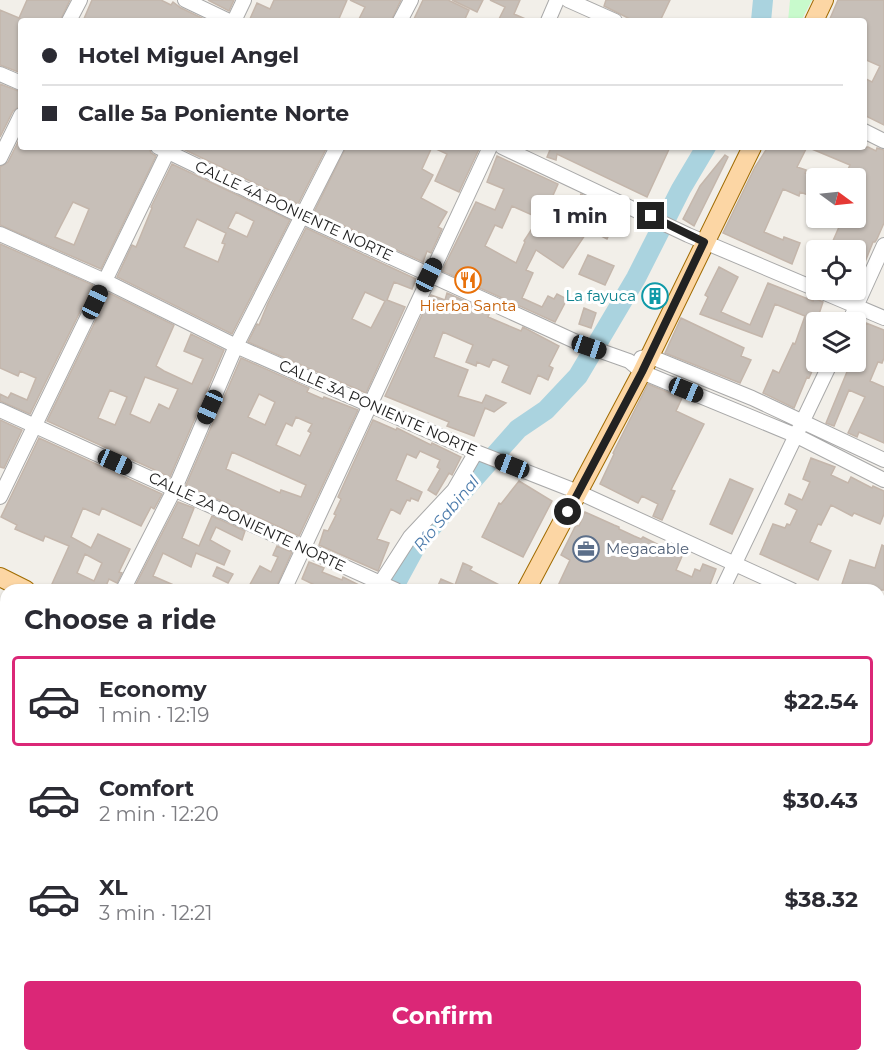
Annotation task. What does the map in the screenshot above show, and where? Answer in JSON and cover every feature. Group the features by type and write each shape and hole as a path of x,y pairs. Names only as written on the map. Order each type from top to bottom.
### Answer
{"main road":[{"path":"815,18 824,0"},
{"path":"529,584 578,492 635,362 696,239 750,150"},
{"path":"0,577 14,584"}],"street":[{"path":"71,18 80,0"},
{"path":"185,0 223,18"},
{"path":"235,18 244,0"},
{"path":"402,18 411,0"},
{"path":"549,18 557,0"},
{"path":"568,0 608,18"},
{"path":"0,74 18,82"},
{"path":"0,158 18,121"},
{"path":"867,132 884,141"},
{"path":"0,497 36,427 165,150"},
{"name":"CALLE 4A PONIENTE NORTE","path":"167,150 301,216 589,347 752,398 884,460"},
{"path":"126,584 175,488 236,346 335,150"},
{"path":"287,584 489,150"},
{"path":"508,150 696,239 884,318"},
{"name":"CALLE 3A PONIENTE NORTE","path":"0,234 105,281 236,346 479,453 578,492 779,584"},
{"path":"853,312 884,245"},
{"name":"CALLE 4A PONIENTE NORTE","path":"635,362 797,436 884,480"},
{"path":"725,584 826,372"},
{"name":"CALLE 2A PONIENTE NORTE","path":"0,410 175,488 379,584"},
{"path":"386,584 410,537 454,490 479,453"}],"green space":[{"path":"790,0 812,0 803,18 788,18"}],"building":[{"path":"27,0 70,0 61,18 19,18"},
{"path":"92,0 161,0 171,5 173,2 202,18 84,18"},
{"path":"208,0 234,0 229,11"},
{"path":"274,0 347,0 339,18 250,18 257,3 270,9"},
{"path":"350,0 401,0 392,18 360,18 365,7"},
{"path":"423,0 448,0 469,10 465,18 414,18"},
{"path":"452,0 483,0 477,12"},
{"path":"490,0 520,0 514,14 523,18 500,18 505,7"},
{"path":"606,0 670,0 661,18 628,18 604,6"},
{"path":"838,0 884,0 884,125 867,116 867,80 872,82 880,66 867,60 867,18 830,18"},
{"path":"0,10 19,18 18,72 0,65"},
{"path":"0,84 18,91 18,108 13,111 0,137"},
{"path":"18,142 18,150 150,150 156,156 101,269 0,225 0,167 8,162","holes":["73,202 89,209 74,245 55,237"]},
{"path":"868,147 876,151 877,148 884,150 884,223 866,260 866,240 833,240 839,228 866,228 866,168 849,168 850,165 814,150 867,150"},
{"path":"185,150 325,150 298,204"},
{"path":"345,150 431,150 422,169 433,175 421,198 447,212 438,227 442,229 431,253 427,251 423,262 314,212"},
{"path":"438,150 479,150 459,192 435,181 447,154"},
{"path":"550,150 669,150 647,197 557,154 556,160 547,157"},
{"path":"766,150 806,150 797,167 806,170 806,194 800,192 799,196 783,189 764,232 783,240 784,237 800,243 792,264 723,233 755,167"},
{"path":"725,155 728,157 694,226 683,219 700,186"},
{"path":"497,156 558,184 547,209 569,220 581,194 628,217 620,232 612,228 607,239 597,234 603,221 597,217 563,268 536,250 526,270 533,273 522,298 542,307 548,296 554,299 557,294 567,299 555,322 442,271 476,202 495,210 504,189 487,182","holes":["512,206 539,218 524,241 516,263 485,246 495,225 502,228"]},
{"path":"172,164 290,220 232,334 117,277 132,245 136,247 151,207","holes":["236,212 254,221 247,237 228,228","197,219 226,233 222,243 225,244 218,262 184,247"]},
{"path":"306,228 416,279 412,289 394,282 387,300 405,307 366,393 248,342 257,324 259,325","holes":["365,292 385,301 371,328 352,319"]},
{"path":"0,244 93,285 30,414 0,401 0,394 8,398 11,393 27,400 36,378 20,371 18,376 0,368"},
{"path":"588,255 614,266 605,285 579,274"},
{"path":"719,267 738,277 721,312 750,325 768,283 806,300 823,302 820,312 806,312 806,372 812,372 809,378 807,377 794,408 763,393 773,370 779,373 793,343 795,344 805,316 775,304 762,337 700,314 708,297 705,295"},
{"path":"109,293 174,325 156,366 164,371 192,384 203,359 184,351 191,334 224,350 170,477 47,421","holes":["145,377 178,389 169,409 159,404 150,423 130,414","110,390 127,397 115,425 98,418"]},
{"path":"447,293 490,312 488,317 521,331 523,327 559,346 549,366 553,368 548,380 538,375 530,394 502,382 509,366 493,359 489,367 477,362 476,366 466,362 473,345 443,332 434,357 468,370 458,396 482,403 486,395 506,403 494,412 485,408 474,436 447,426 449,422 385,396 431,295 445,300"},
{"path":"584,308 596,313 591,328 579,324"},
{"path":"681,318 744,348 741,356 751,360 740,383 665,353"},
{"path":"866,323 884,330 884,358 882,363 878,362 870,381 884,387 884,443 859,432 857,437 848,433 865,397 849,390 834,426 826,423 847,372 866,372"},
{"path":"241,358 309,388 307,392 358,410 299,536 186,485","holes":["259,394 275,402 265,425 248,417","296,417 312,424 308,431 311,433 300,456 276,445 286,423 292,426","232,452 306,485 301,497 281,490 280,493 226,469"]},
{"path":"648,384 682,398 676,411 704,424 671,490 675,491 662,520 653,516 658,504 642,496 638,503 600,484"},
{"path":"0,420 22,430 4,468 0,467"},
{"path":"373,420 396,430 397,428 461,457 452,475 449,473 436,495 428,490 440,469 437,467 440,460 420,451 416,458 407,454 396,480 422,492 418,501 411,498 410,501 407,500 400,514 391,509 377,539 389,543 378,571 319,545 324,530 328,531 336,515 334,514 341,499 338,497"},
{"path":"39,438 162,494 154,509 151,507 141,526 102,508 99,515 83,508 71,537 91,548 98,534 130,549 119,572 122,573 117,583 109,579 107,584 52,584 69,546 45,536 43,541 15,529 17,525 1,517","holes":["85,554 102,563 94,581 77,573"]},
{"path":"811,458 835,467 831,475 848,483 851,477 872,488 873,486 884,491 884,514 880,524 854,513 852,516 831,505 821,525 818,524 810,542 831,551 818,580 760,554 773,524 785,528 787,524 790,525 797,510 785,504 789,494 802,500 810,482 803,479"},
{"path":"730,479 753,489 732,534 710,524"},
{"path":"519,481 552,501 523,557 482,537 499,503 501,504"},
{"path":"178,502 194,508 182,538 199,546 212,516 245,531 242,540 216,527 210,540 230,551 224,565 196,553 191,567 163,553 153,576 171,584 136,584"},
{"path":"585,512 641,539 643,537 673,552 674,549 683,554 676,570 692,577 695,569 700,571 703,564 716,569 710,584 559,584 570,560 561,555 576,525 579,526"},
{"path":"882,545 884,546 884,584 842,584 850,560 875,568"},
{"path":"277,546 292,552 278,584 250,584 260,566 271,572 278,557 273,555"},
{"path":"309,562 324,568 322,572 342,580 343,577 357,584 312,584 302,579"},
{"path":"463,563 472,567 470,570 497,584 455,584"},
{"path":"217,567 233,574 228,583 213,576"},
{"path":"441,579 453,584 439,584"}],"waterway":[{"name":"Río Sabinal","path":"761,18 763,0"},
{"name":"Río Sabinal","path":"395,584 417,544 448,508 518,429 546,410 578,376 636,278 681,189 704,150"}],"place":[{"name":"Hierba Santa","path":"468,280"},
{"name":"La fayuca","path":"655,296"},
{"name":"Megacable","path":"586,549"}],"route":[{"path":"568,512 642,372 704,242 651,216"}]}
